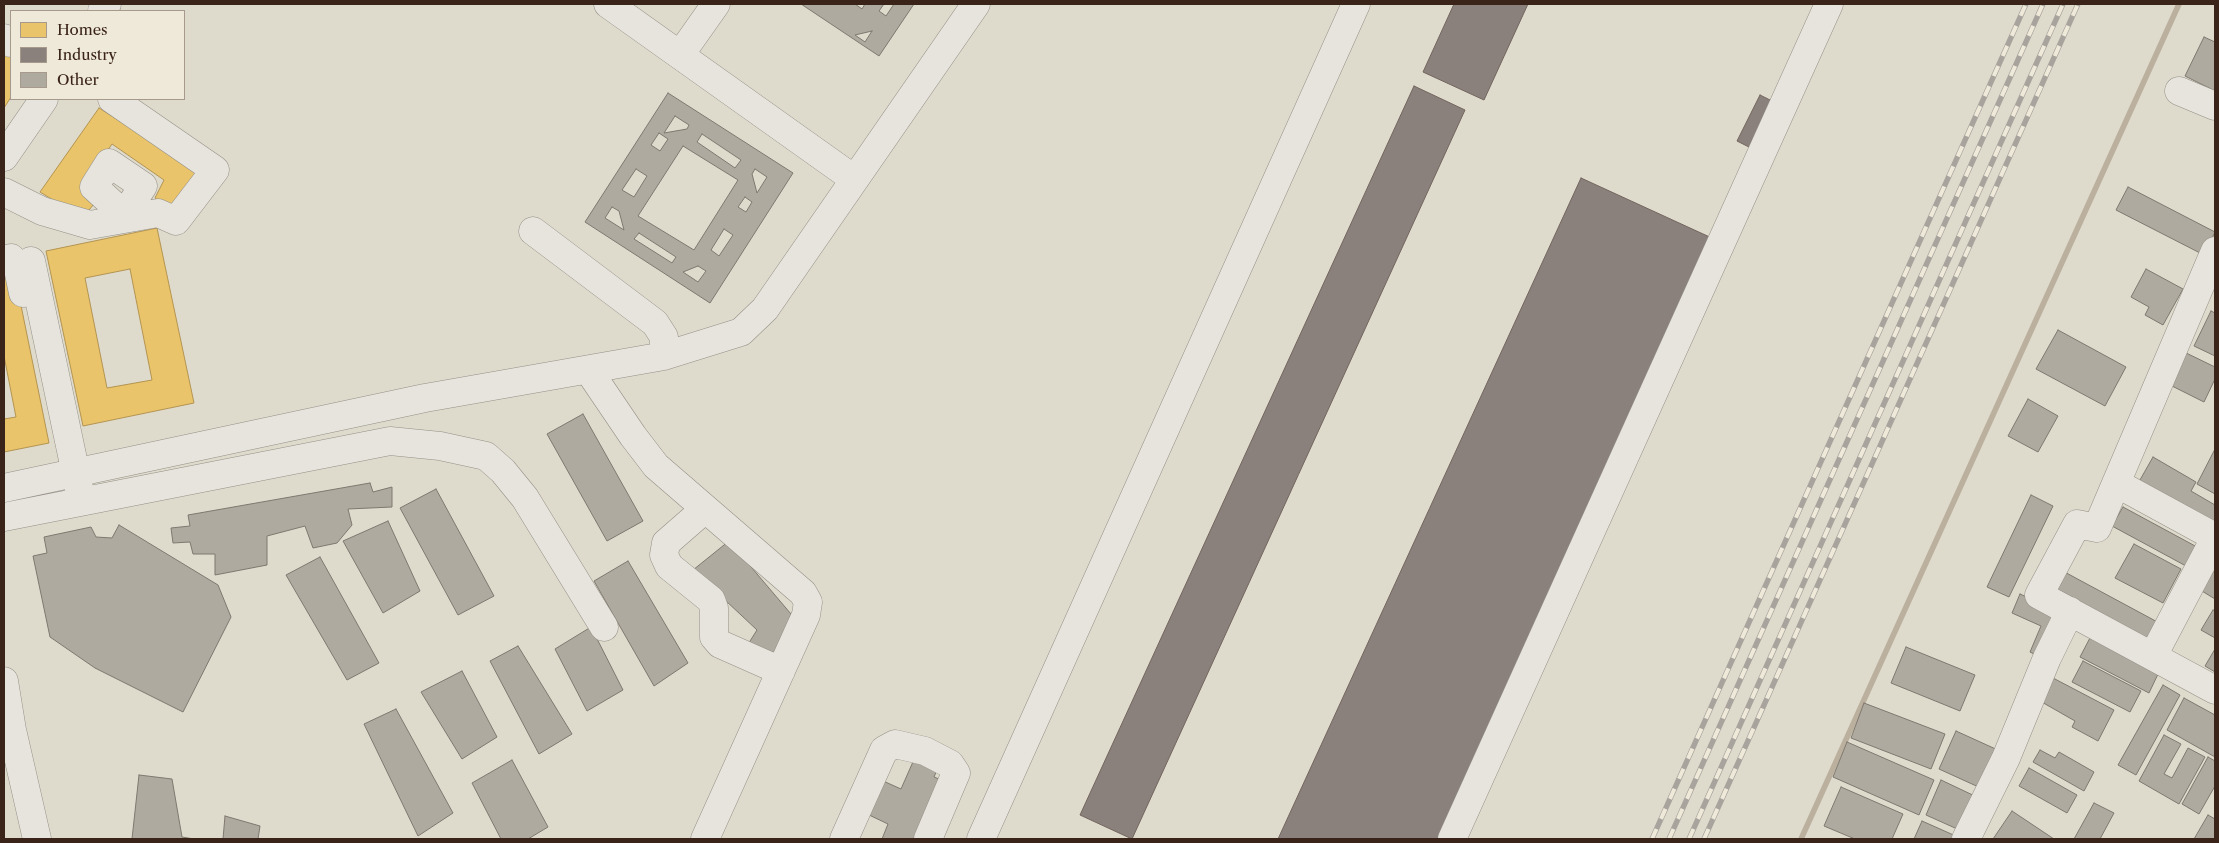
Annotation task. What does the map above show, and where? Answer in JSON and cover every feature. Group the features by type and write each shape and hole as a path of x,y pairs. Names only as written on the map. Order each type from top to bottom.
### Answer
{"street":[{"path":"608,4 854,179"},
{"path":"680,55 716,4"},
{"path":"4,488 77,474 215,442 425,398 589,371 664,356 740,332 765,309 976,4"},
{"path":"981,839 1356,4"},
{"path":"1452,839 1829,4"},
{"path":"2178,91 2215,106"},
{"path":"4,157 43,100"},
{"path":"4,192 42,211 82,224 99,225 135,216 158,213 176,222 215,170 113,100"},
{"path":"533,231 655,323 664,337 664,356"},
{"path":"2215,251 2097,528 2077,524 2039,595 2215,690"},
{"path":"4,259 11,258 17,264 38,322 77,474 82,501"},
{"path":"32,260 48,419"},
{"path":"589,371 633,436 656,466 803,593 808,602 806,615 705,839"},
{"path":"390,441 425,398"},
{"path":"4,517 390,441 440,446 486,456 525,498 604,628"},
{"path":"215,442 224,474"},
{"path":"2116,484 2215,538 2153,656"},
{"path":"706,509 666,543 664,555 669,566 711,600 714,608 714,637 720,644 781,671"},
{"path":"1966,839 2006,758 2047,658 2070,611"},
{"path":"4,681 12,730 37,839"},
{"path":"844,839 884,750 895,744 925,751 950,764 956,773 928,839"}],"building: Homes":[{"path":"4,45 10,50 10,99 4,108"},
{"path":"99,108 199,171 173,212 155,198 164,180 112,144 81,190 96,201 83,218 40,192"},
{"path":"157,228 194,403 83,426 46,251","holes":["130,269 152,380 107,388 85,278"]},
{"path":"14,271 49,443 4,452 4,419 16,417 4,356 4,273"}],"building: Industry":[{"path":"1454,4 1528,4 1484,100 1423,72"},
{"path":"1414,86 1465,110 1132,839 1080,815"},
{"path":"1760,95 1778,104 1755,150 1737,141"},
{"path":"1581,178 1714,239 1440,839 1278,839"}],"building: Other":[{"path":"801,4 855,4 862,9 865,4 884,4 879,11 886,16 894,4 914,4 879,56","holes":["872,31 865,42 855,35"]},
{"path":"2204,37 2215,42 2215,91 2185,76"},
{"path":"668,93 793,173 710,303 585,222","holes":["675,116 689,125 687,129 664,133","659,133 668,139 660,151 651,145","702,134 741,160 735,168 697,142","683,146 738,180 694,250 638,216","636,169 647,176 634,197 622,190","755,169 767,177 757,193 752,174","745,197 752,202 746,212 738,207","612,207 619,211 624,230 605,218","724,229 733,235 719,256 711,250","639,233 676,257 672,263 634,239","698,266 706,271 698,282 683,272"]},
{"path":"2128,187 2215,232 2204,255 2116,210"},
{"path":"2146,269 2183,289 2163,325 2145,315 2149,307 2131,297"},
{"path":"2211,311 2215,313 2215,356 2194,346"},
{"path":"2058,330 2126,367 2105,406 2036,369"},
{"path":"2182,351 2215,367 2215,379 2204,402 2166,383"},
{"path":"2028,399 2058,416 2038,452 2008,436"},
{"path":"583,414 643,521 607,541 547,434"},
{"path":"2215,449 2215,494 2197,484"},
{"path":"2153,457 2196,482 2191,491 2215,505 2215,533 2136,487"},
{"path":"370,483 373,492 392,487 392,507 348,509 352,525 337,543 313,548 305,526 267,536 267,565 215,575 215,554 193,554 190,542 173,543 171,528 190,526 188,515"},
{"path":"436,489 494,596 458,615 400,508"},
{"path":"2031,495 2053,506 2009,597 1987,587"},
{"path":"2123,507 2197,547 2186,566 2112,526"},
{"path":"388,521 420,591 383,613 343,541"},
{"path":"119,525 218,585 231,617 183,712 95,668 50,637 33,556 47,553 44,537 91,527 96,537 112,538"},
{"path":"729,541 791,614 776,653 745,649 757,630 693,570"},
{"path":"2134,544 2181,569 2163,603 2115,578"},
{"path":"2215,555 2215,599 2197,588"},
{"path":"320,557 379,663 347,680 286,575"},
{"path":"628,561 688,663 654,686 594,581"},
{"path":"2059,569 2163,625 2151,647 2047,591"},
{"path":"2020,594 2066,615 2046,660 2030,652 2041,626 2012,613"},
{"path":"2213,610 2215,611 2215,638 2201,630"},
{"path":"591,627 623,690 587,711 555,649"},
{"path":"2091,636 2159,672 2149,693 2080,657"},
{"path":"518,646 572,734 539,754 490,661"},
{"path":"1906,647 1975,675 1960,711 1891,683"},
{"path":"2215,649 2215,672 2205,666"},
{"path":"2083,661 2141,691 2130,712 2072,682"},
{"path":"462,671 497,737 462,759 421,692"},
{"path":"2053,678 2114,710 2098,741 2072,727 2075,721 2040,701"},
{"path":"2163,685 2180,695 2136,775 2118,765"},
{"path":"2184,698 2215,715 2215,757 2167,730"},
{"path":"1864,703 1945,734 1931,769 1851,738"},
{"path":"396,709 453,813 418,836 364,724"},
{"path":"1956,731 2000,751 1983,789 1939,769"},
{"path":"2164,735 2181,744 2164,774 2172,778 2188,748 2205,757 2179,804 2139,781"},
{"path":"1847,742 1934,780 1919,815 1833,777"},
{"path":"2040,750 2055,758 2059,752 2094,772 2084,791 2033,762"},
{"path":"916,755 939,765 934,777 944,781 919,839 882,839 888,824 867,814 881,780 901,789"},
{"path":"2208,757 2215,761 2215,786 2199,814 2182,804"},
{"path":"512,760 548,827 528,839 501,839 472,783"},
{"path":"2029,768 2077,795 2067,813 2019,786"},
{"path":"139,775 172,779 182,837 194,839 132,839"},
{"path":"1941,780 1979,798 1964,832 1926,815"},
{"path":"1841,787 1903,814 1892,839 1855,839 1824,826"},
{"path":"2094,803 2114,813 2100,839 2074,839"},
{"path":"2012,811 2054,839 1993,839"},
{"path":"2208,815 2215,819 2215,839 2194,839"},
{"path":"225,816 260,826 258,839 223,839"},
{"path":"1922,821 1958,837 1957,839 1914,839"}],"waterway":[{"path":"1801,839 2179,4"}],"railway":[{"path":"1652,839 2026,4"},
{"path":"1669,839 2043,4"},
{"path":"1689,839 2063,4"},
{"path":"1704,839 2078,4"}]}
